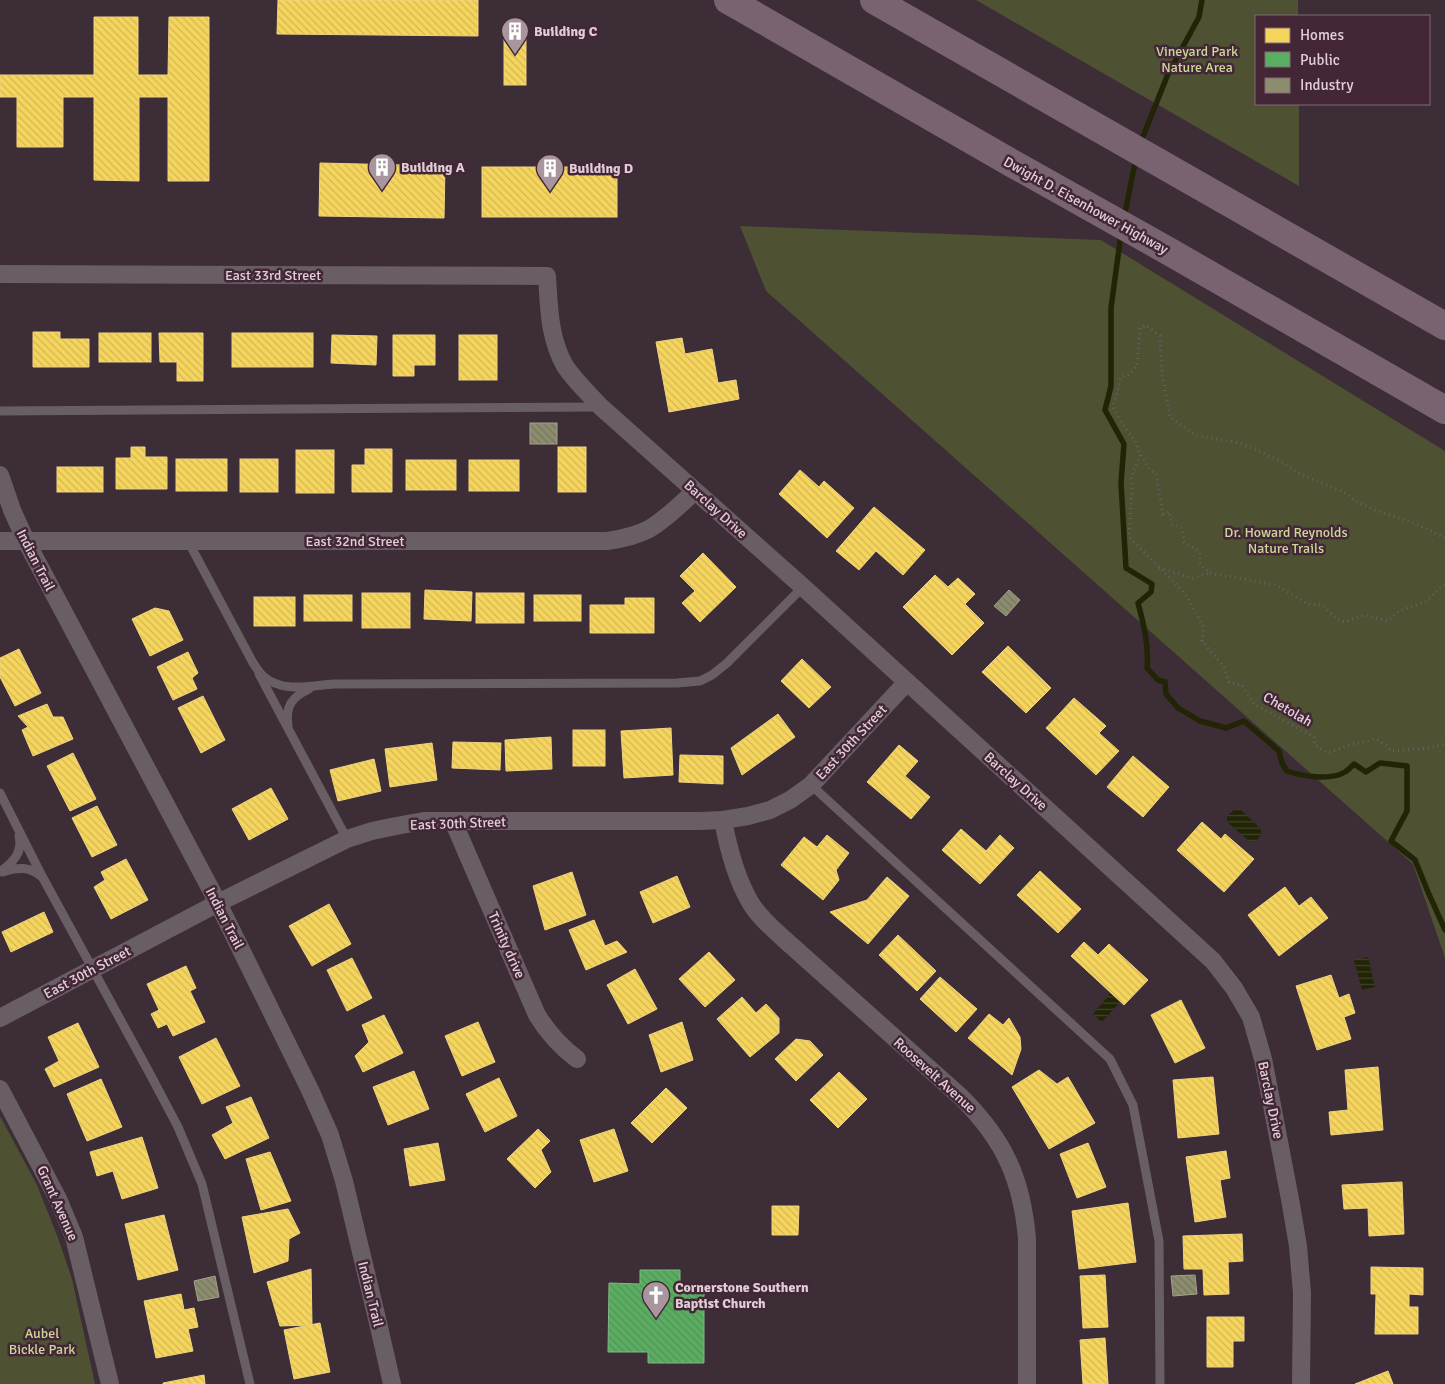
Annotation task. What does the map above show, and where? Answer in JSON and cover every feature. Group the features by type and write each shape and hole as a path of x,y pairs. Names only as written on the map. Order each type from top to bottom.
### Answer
{"highway":[{"name":"Dwight D. Eisenhower Highway","path":"728,0 1445,410"},
{"path":"874,0 1445,326"}],"street":[{"name":"East 33rd Street","path":"0,274 547,276"},
{"name":"Barclay Drive","path":"547,276 549,314 552,333 558,351 576,381 601,407 803,587 1213,960 1234,988 1251,1017 1263,1058 1298,1246 1302,1293 1301,1384"},
{"name":"Indian Trail","path":"0,475 12,510 26,541 218,903 310,1090 330,1135 344,1181 392,1384"},
{"name":"East 32nd Street","path":"0,541 607,541 629,537 649,529 677,508 695,491"},
{"name":"East 30th Street","path":"0,1018 218,903 347,839 372,831 424,821 723,820 770,810 790,800 811,785 907,682"},
{"name":"Roosevelt Avenue","path":"723,820 728,845 743,888 760,916 962,1098 978,1114 1002,1147 1017,1183 1026,1219 1028,1240 1028,1384"},
{"name":"Trinity drive","path":"452,821 537,1016 554,1039 577,1059"},
{"name":"Grant Avenue","path":"0,1089 58,1199 74,1237 110,1384"}],"lane":[{"path":"0,411 601,407"},
{"path":"188,541 347,839"},
{"path":"253,663 263,676 283,686 294,688 334,684 667,683 700,681 712,675 727,663 803,587"},
{"path":"289,731 288,711 293,699 309,689 334,684"},
{"path":"811,785 1110,1058 1133,1105 1159,1241 1160,1384"},
{"path":"0,793 43,878 173,1118 202,1184 250,1384"},
{"path":"0,872 12,862 20,850 20,837 16,823"},
{"path":"0,872 24,868 35,872 43,878"}],"path":[{"path":"1210,573 1200,564 1200,552 1184,542 1182,528 1171,524 1170,512 1163,514 1156,474 1150,470 1140,454 1135,441 1121,422 1113,406 1121,377 1130,374 1137,366 1140,328 1146,326 1160,336 1162,374 1170,417 1194,435 1240,443 1280,461 1298,473 1346,493 1355,501 1416,524 1445,538"},
{"name":"Chetolah","path":"1140,454 1131,477 1129,537 1188,597 1204,628 1202,641 1224,667 1229,682 1242,685 1254,704 1314,737 1315,744 1328,753 1350,745 1376,739 1391,751 1429,748 1445,744"},
{"path":"1159,568 1193,578 1210,573 1276,586 1308,604 1322,605 1338,620 1345,622 1364,615 1388,621 1399,611 1427,601 1445,586"}],"green space":[{"name":"Vineyard Park Nature Area","path":"976,0 1298,0 1298,15 1255,15 1255,105 1299,105 1299,186"},
{"name":"Dr. Howard Reynolds Nature Trails","path":"740,226 1101,240 1445,451 1445,958 1413,864 766,291"},
{"name":"Aubel Bickle Park","path":"0,1116 37,1185 58,1238 72,1279 95,1384 0,1384"}],"shaded area":[{"path":"1240,809 1261,829 1261,835 1257,840 1250,842 1227,822 1227,816 1234,810"},
{"path":"1368,957 1375,987 1362,990 1354,960"},
{"path":"1110,994 1120,1002 1102,1022 1093,1014"}],"building: Homes":[{"path":"278,0 478,0 478,36 277,34"},
{"path":"94,17 138,17 138,75 168,75 169,17 209,17 209,181 168,181 168,97 139,97 139,181 94,180 94,97 63,97 63,147 17,147 17,97 0,97 0,75 94,75"},
{"name":"Building C","path":"504,31 526,31 526,85 504,85"},
{"name":"Building A","path":"320,163 445,166 444,218 319,216"},
{"name":"Building D","path":"482,167 617,167 617,217 482,217"},
{"path":"33,332 60,332 60,339 89,339 89,367 33,367"},
{"path":"99,333 151,333 151,362 99,362"},
{"path":"159,333 203,333 203,381 177,381 177,362 160,362"},
{"path":"232,333 313,333 313,367 232,367"},
{"path":"332,335 377,336 376,365 331,363"},
{"path":"393,335 435,335 435,365 414,365 414,376 393,376"},
{"path":"459,335 497,335 497,380 459,380"},
{"path":"682,338 685,354 712,349 718,383 736,380 739,399 669,412 656,342"},
{"path":"131,447 145,447 145,457 167,457 167,489 116,489 116,458 131,458"},
{"path":"558,447 586,447 586,492 558,492"},
{"path":"365,449 392,449 392,492 352,492 352,465 365,465"},
{"path":"296,450 334,450 334,493 296,493"},
{"path":"176,459 227,459 227,491 176,491"},
{"path":"240,459 278,459 278,492 240,492"},
{"path":"406,460 456,460 456,490 406,490"},
{"path":"469,460 519,460 519,491 469,491"},
{"path":"57,467 103,467 103,492 57,492"},
{"path":"800,470 819,487 824,481 854,508 827,538 779,494"},
{"path":"874,507 925,550 903,575 876,551 859,570 836,551"},
{"path":"703,553 736,587 700,622 682,603 695,591 680,576"},
{"path":"935,575 948,587 958,578 975,594 965,604 984,623 952,655 903,607"},
{"path":"425,590 472,592 471,621 424,619"},
{"path":"362,593 410,593 410,628 362,628"},
{"path":"476,593 524,593 524,623 476,623"},
{"path":"304,595 352,595 352,621 304,621"},
{"path":"534,595 581,595 581,621 534,621"},
{"path":"254,597 295,597 295,626 254,626"},
{"path":"625,598 654,598 654,633 590,633 590,605 625,605"},
{"path":"155,608 169,611 183,640 150,656 132,619"},
{"path":"1008,646 1051,688 1026,713 982,672"},
{"path":"19,649 41,693 15,706 0,677 0,658"},
{"path":"188,652 198,673 192,678 197,689 173,700 157,667"},
{"path":"802,659 831,687 809,708 781,681"},
{"path":"203,696 225,740 201,753 178,708"},
{"path":"1074,698 1106,726 1099,733 1119,751 1096,775 1046,728"},
{"path":"47,704 53,717 63,717 73,739 33,756 22,730 28,727 18,716"},
{"path":"778,714 795,737 742,775 731,748"},
{"path":"671,728 673,775 624,778 621,731"},
{"path":"573,730 605,730 605,766 573,766"},
{"path":"551,737 552,769 506,771 505,740"},
{"path":"453,742 501,743 500,770 452,768"},
{"path":"432,743 437,780 390,787 385,749"},
{"path":"899,745 918,761 905,776 930,797 911,819 867,782"},
{"path":"73,753 96,799 70,811 47,766"},
{"path":"680,755 723,756 723,784 679,782"},
{"path":"1133,756 1169,787 1143,817 1107,787"},
{"path":"374,759 381,791 338,801 330,770"},
{"path":"271,788 288,819 249,840 232,809"},
{"path":"97,806 117,845 92,857 72,818"},
{"path":"1202,822 1221,839 1225,834 1254,859 1224,892 1177,850"},
{"path":"961,829 986,851 1000,835 1014,848 980,884 942,850"},
{"path":"827,835 849,853 836,870 839,880 823,900 781,865 804,837 817,847"},
{"path":"126,859 148,900 111,919 94,887 105,880 101,872"},
{"path":"1040,871 1081,909 1058,933 1017,895"},
{"path":"572,872 586,915 545,930 533,886"},
{"path":"677,876 690,907 653,923 640,892"},
{"path":"887,877 909,896 868,944 830,912 867,900"},
{"path":"1285,887 1299,906 1311,897 1328,918 1279,956 1248,915"},
{"path":"329,904 351,944 312,966 289,926"},
{"path":"44,912 53,932 11,952 2,932"},
{"path":"594,920 605,946 617,941 627,952 586,970 569,930"},
{"path":"898,935 936,971 917,991 879,955"},
{"path":"1084,942 1098,955 1109,944 1148,980 1124,1005 1071,956"},
{"path":"709,952 735,980 705,1007 679,979"},
{"path":"352,958 372,998 347,1011 327,970"},
{"path":"186,966 196,988 190,991 205,1022 173,1036 167,1024 158,1028 151,1014 159,1010 147,984"},
{"path":"635,969 657,1009 628,1024 607,985"},
{"path":"1331,975 1339,998 1349,994 1355,1013 1344,1017 1351,1039 1317,1050 1296,986"},
{"path":"940,977 977,1009 956,1032 920,999"},
{"path":"742,997 756,1013 766,1004 779,1018 779,1033 750,1057 717,1019"},
{"path":"1181,1000 1205,1048 1175,1063 1151,1015"},
{"path":"989,1014 1003,1025 1009,1018 1020,1037 1021,1049 1012,1075 968,1038"},
{"path":"384,1015 403,1053 363,1072 355,1056 369,1042 362,1025"},
{"path":"478,1022 495,1062 462,1076 445,1036"},
{"path":"682,1022 693,1060 661,1072 649,1035"},
{"path":"78,1023 99,1067 54,1087 45,1069 59,1061 48,1037"},
{"path":"216,1038 240,1086 202,1104 179,1057"},
{"path":"796,1039 810,1041 823,1055 796,1081 775,1059"},
{"path":"1378,1067 1383,1130 1331,1135 1329,1112 1348,1110 1345,1070"},
{"path":"1039,1070 1057,1084 1068,1077 1095,1123 1049,1149 1012,1087"},
{"path":"414,1071 429,1109 388,1125 373,1087"},
{"path":"839,1072 867,1099 838,1128 810,1100"},
{"path":"1213,1077 1219,1134 1178,1138 1173,1080"},
{"path":"499,1078 517,1116 485,1132 466,1094"},
{"path":"101,1079 122,1127 87,1141 67,1094"},
{"path":"666,1088 687,1108 652,1143 631,1123"},
{"path":"251,1097 269,1138 225,1159 212,1135 233,1123 226,1107"},
{"path":"538,1129 550,1141 541,1150 551,1172 535,1188 507,1159"},
{"path":"614,1129 628,1171 594,1182 580,1140"},
{"path":"142,1137 158,1188 122,1199 113,1171 97,1176 90,1152"},
{"path":"438,1143 445,1180 410,1186 404,1149"},
{"path":"1088,1143 1106,1187 1077,1198 1060,1154"},
{"path":"1226,1151 1230,1178 1220,1180 1226,1217 1195,1222 1186,1157"},
{"path":"270,1152 291,1201 261,1210 246,1159"},
{"path":"1402,1182 1404,1234 1369,1236 1368,1208 1344,1209 1342,1185"},
{"path":"1128,1203 1136,1262 1079,1269 1072,1211"},
{"path":"772,1206 799,1206 798,1235 772,1235"},
{"path":"288,1209 300,1233 289,1239 288,1261 254,1273 242,1217"},
{"path":"164,1215 178,1270 138,1280 125,1224"},
{"path":"1242,1234 1243,1261 1228,1262 1229,1294 1204,1295 1203,1269 1184,1269 1183,1236"},
{"path":"1371,1267 1423,1268 1423,1295 1409,1294 1409,1307 1418,1307 1418,1334 1375,1334 1376,1294 1371,1294"},
{"path":"311,1269 312,1325 280,1326 267,1282"},
{"path":"1105,1275 1108,1327 1083,1328 1080,1276"},
{"path":"181,1294 184,1310 194,1308 198,1327 188,1329 193,1351 156,1358 144,1301"},
{"path":"1207,1317 1244,1317 1244,1341 1233,1341 1233,1367 1207,1367"},
{"path":"320,1323 330,1372 294,1379 284,1330"},
{"path":"1105,1338 1108,1384 1083,1384 1080,1340"},
{"path":"1388,1371 1393,1384 1355,1384"},
{"path":"204,1375 205,1384 163,1384 163,1383"}],"building: Public":[{"name":"Cornerstone Southern Baptist Church","path":"640,1270 680,1270 680,1287 704,1287 704,1363 648,1363 648,1352 608,1352 609,1283 640,1284"}],"building: Industry":[{"path":"530,423 557,423 557,444 530,444"},
{"path":"1009,590 1020,600 1006,616 994,606"},
{"path":"1195,1275 1197,1294 1173,1296 1171,1276"},
{"path":"215,1276 219,1297 198,1301 194,1281"}],"waterway":[{"path":"1140,144 1168,74 1199,17 1202,0"},
{"path":"1124,218 1136,158"},
{"path":"1121,234 1111,308 1111,386 1105,410 1124,444 1121,483 1126,568 1152,584 1151,592 1138,603 1146,636 1147,668 1158,680 1165,682 1166,694 1178,708 1200,721 1226,728 1244,721 1279,751 1282,763 1287,771 1300,775 1324,777 1339,775 1354,764 1366,772 1380,763 1407,766 1407,811 1391,841 1415,860 1445,930"}],"place":[{"name":"Building C","path":"515,55"},
{"name":"Building A","path":"382,191"},
{"name":"Building D","path":"550,192"},
{"name":"Cornerstone Southern Baptist Church","path":"656,1319"}]}
